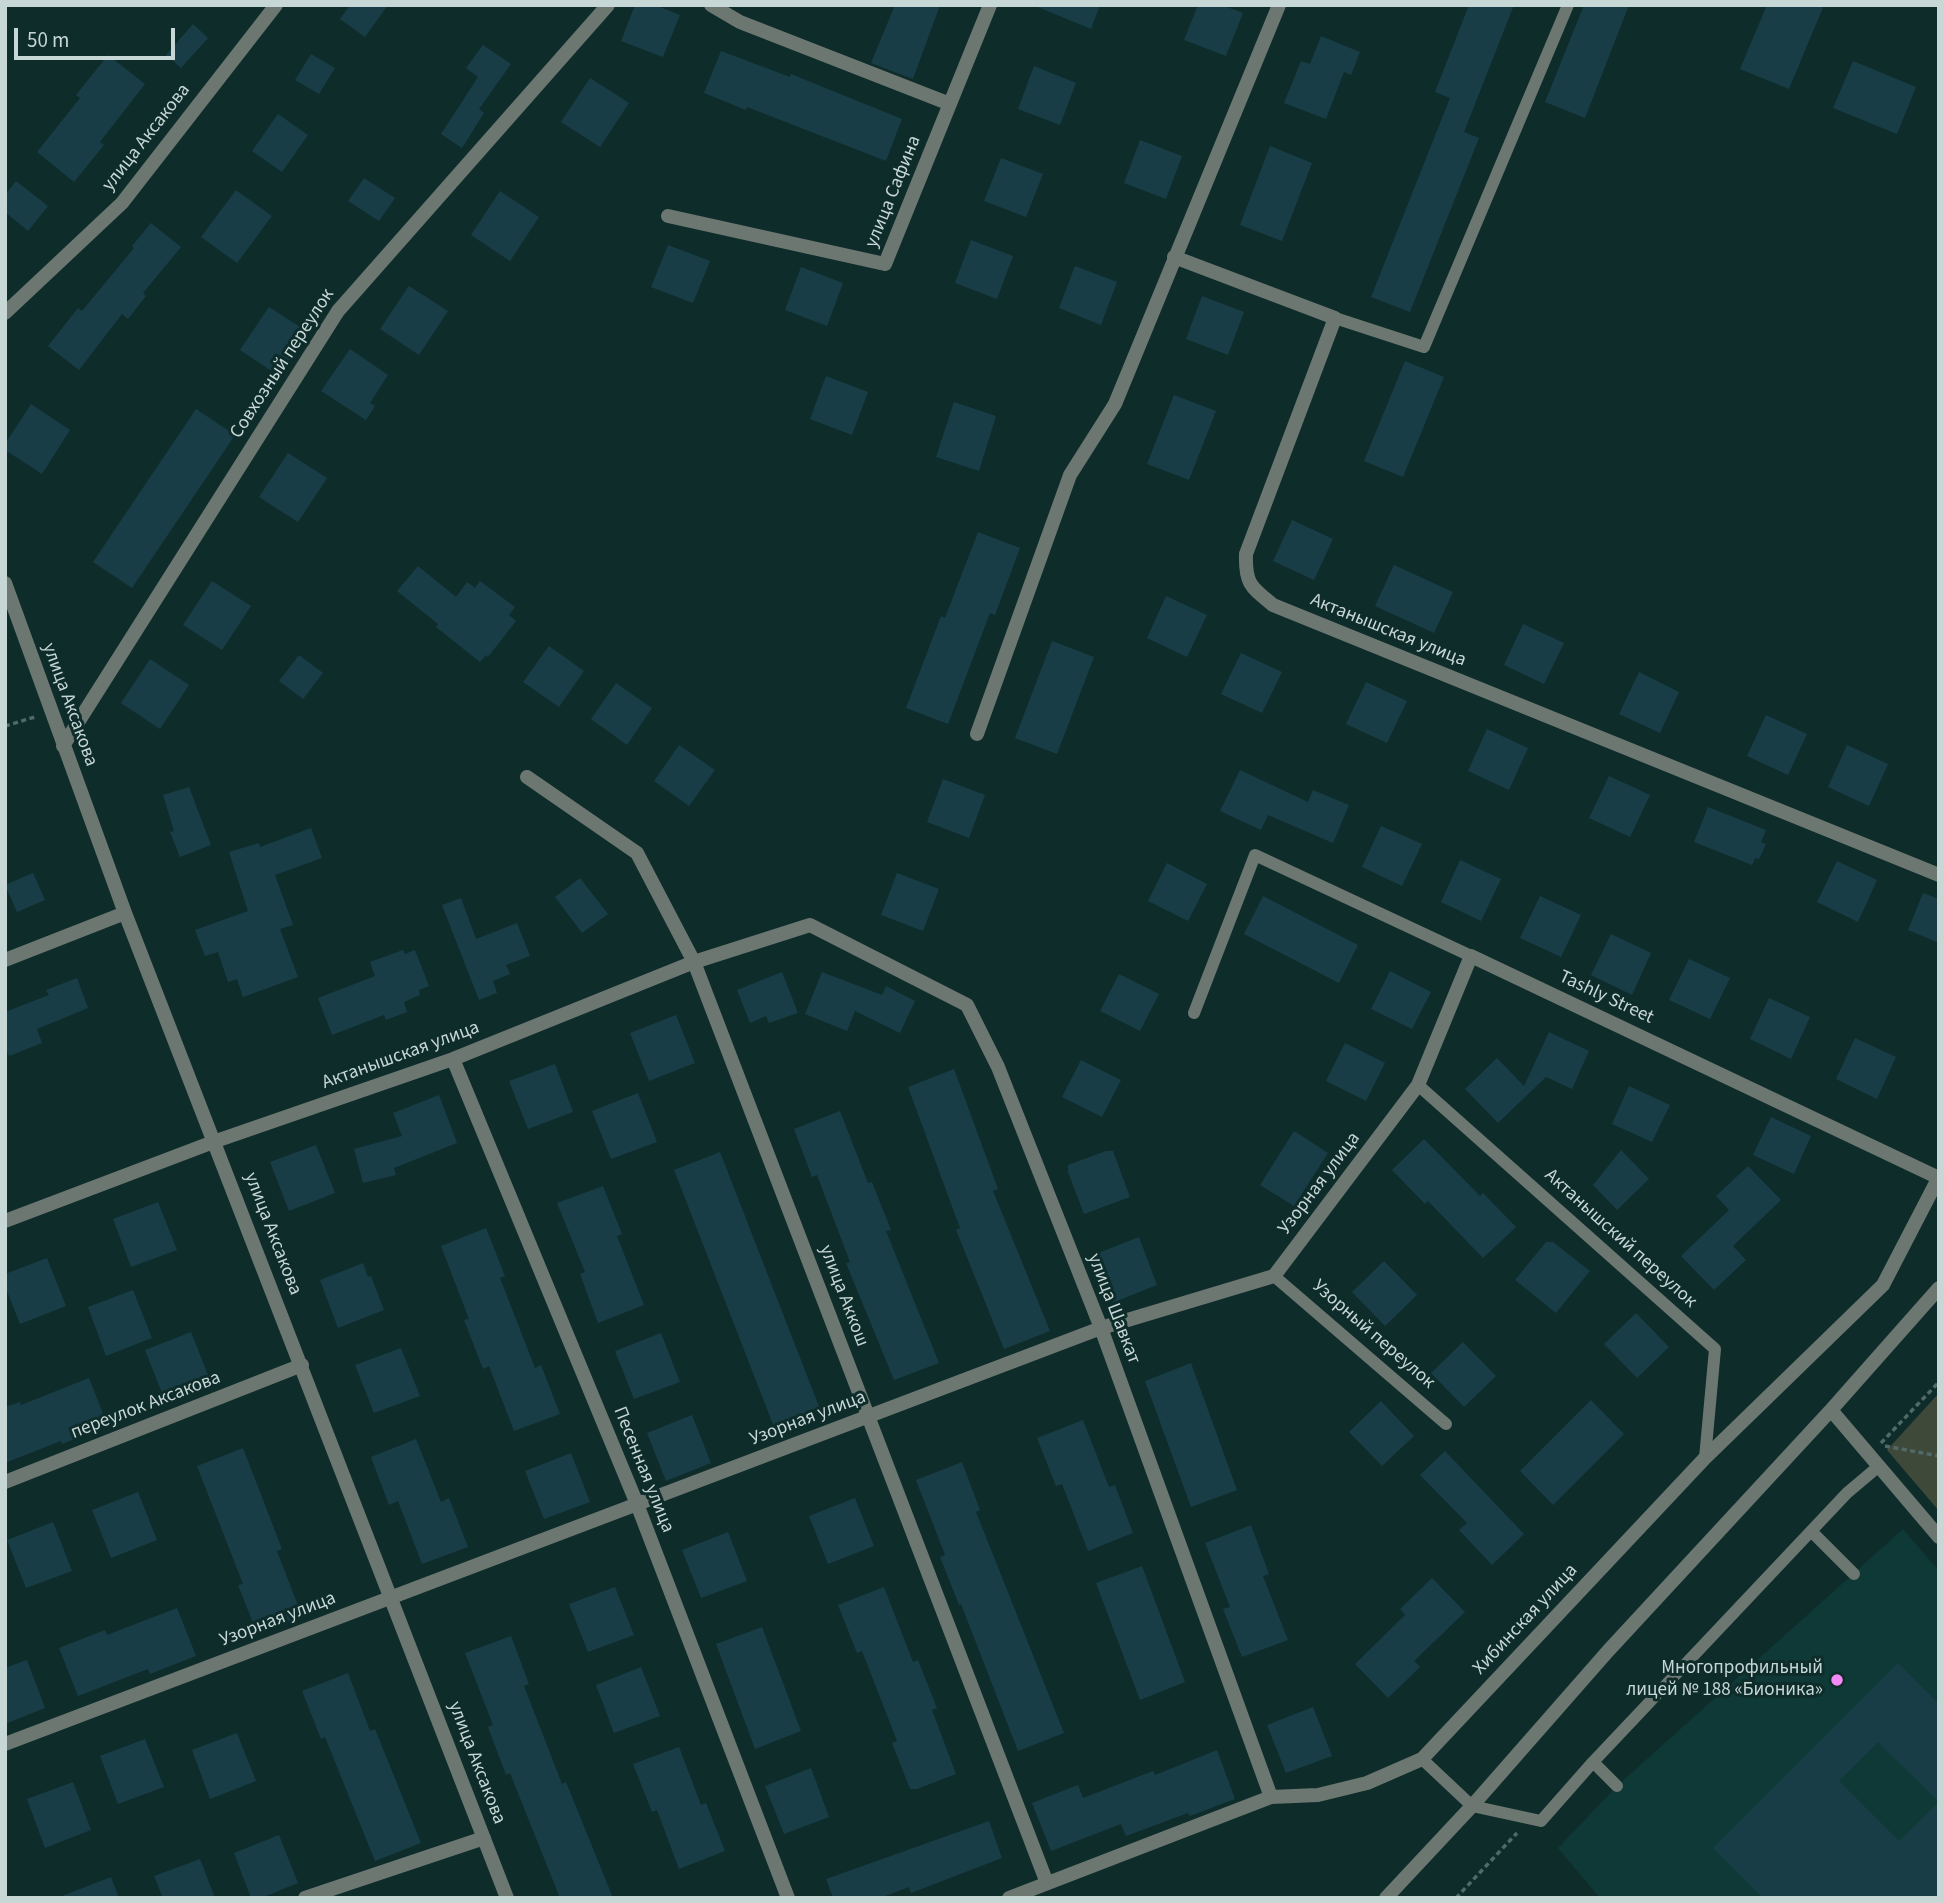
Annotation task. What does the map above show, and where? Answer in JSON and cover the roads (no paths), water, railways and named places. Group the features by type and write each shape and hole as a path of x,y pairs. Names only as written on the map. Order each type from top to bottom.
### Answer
{"street":[{"name":"улица Аксакова","path":"5,313 121,203 276,5"},
{"name":"Совхозный переулок","path":"63,746 338,311 608,5"},
{"path":"711,5 740,22 950,104"},
{"name":"улица Сафина","path":"668,216 885,264 989,5"},
{"path":"977,734 1070,475 1115,404 1279,5"},
{"path":"1174,257 1335,318"},
{"name":"Актанышская улица","path":"1335,318 1246,554 1245,574 1254,589 1273,605 1939,875"},
{"name":"улица Аксакова","path":"5,583 125,913 216,1141 507,1898"},
{"name":"улица Аккош","path":"527,777 637,853 694,962 1047,1883"},
{"path":"5,960 125,913"},
{"name":"Актанышская улица","path":"5,1221 216,1141 453,1059 694,962 810,925"},
{"name":"улица Шавкат","path":"810,925 967,1006 998,1067 1101,1328 1271,1797"},
{"name":"Узорная улица","path":"5,1744 1101,1328 1274,1276 1418,1085 1471,956"},
{"name":"Tashly Street","path":"1471,956 1939,1178"},
{"name":"Песенная улица","path":"453,1059 637,1504 788,1898"},
{"name":"Хибинская улица","path":"1009,1898 1271,1797 1318,1795 1367,1783 1422,1759 1705,1458 1883,1285 1939,1178"},
{"path":"1386,1898 1939,1288"},
{"name":"переулок Аксакова","path":"5,1482 302,1365"},
{"path":"1831,1410 1939,1537"},
{"path":"305,1898 484,1838"}],"lane":[{"path":"1335,318 1424,347 1569,5"},
{"name":"Tashly Street","path":"1194,1013 1255,855 1471,956"},
{"name":"Актанышский переулок","path":"1418,1085 1714,1349 1705,1458"},
{"name":"Узорный переулок","path":"1274,1276 1446,1424"},
{"path":"1422,1759 1472,1806 1541,1821 1593,1762 1847,1493 1879,1466"},
{"path":"1812,1532 1854,1574"},
{"path":"1593,1762 1617,1786"}],"place":[{"name":"Многопрофильный лицей № 188 «Бионика»","path":"1837,1680"}]}
